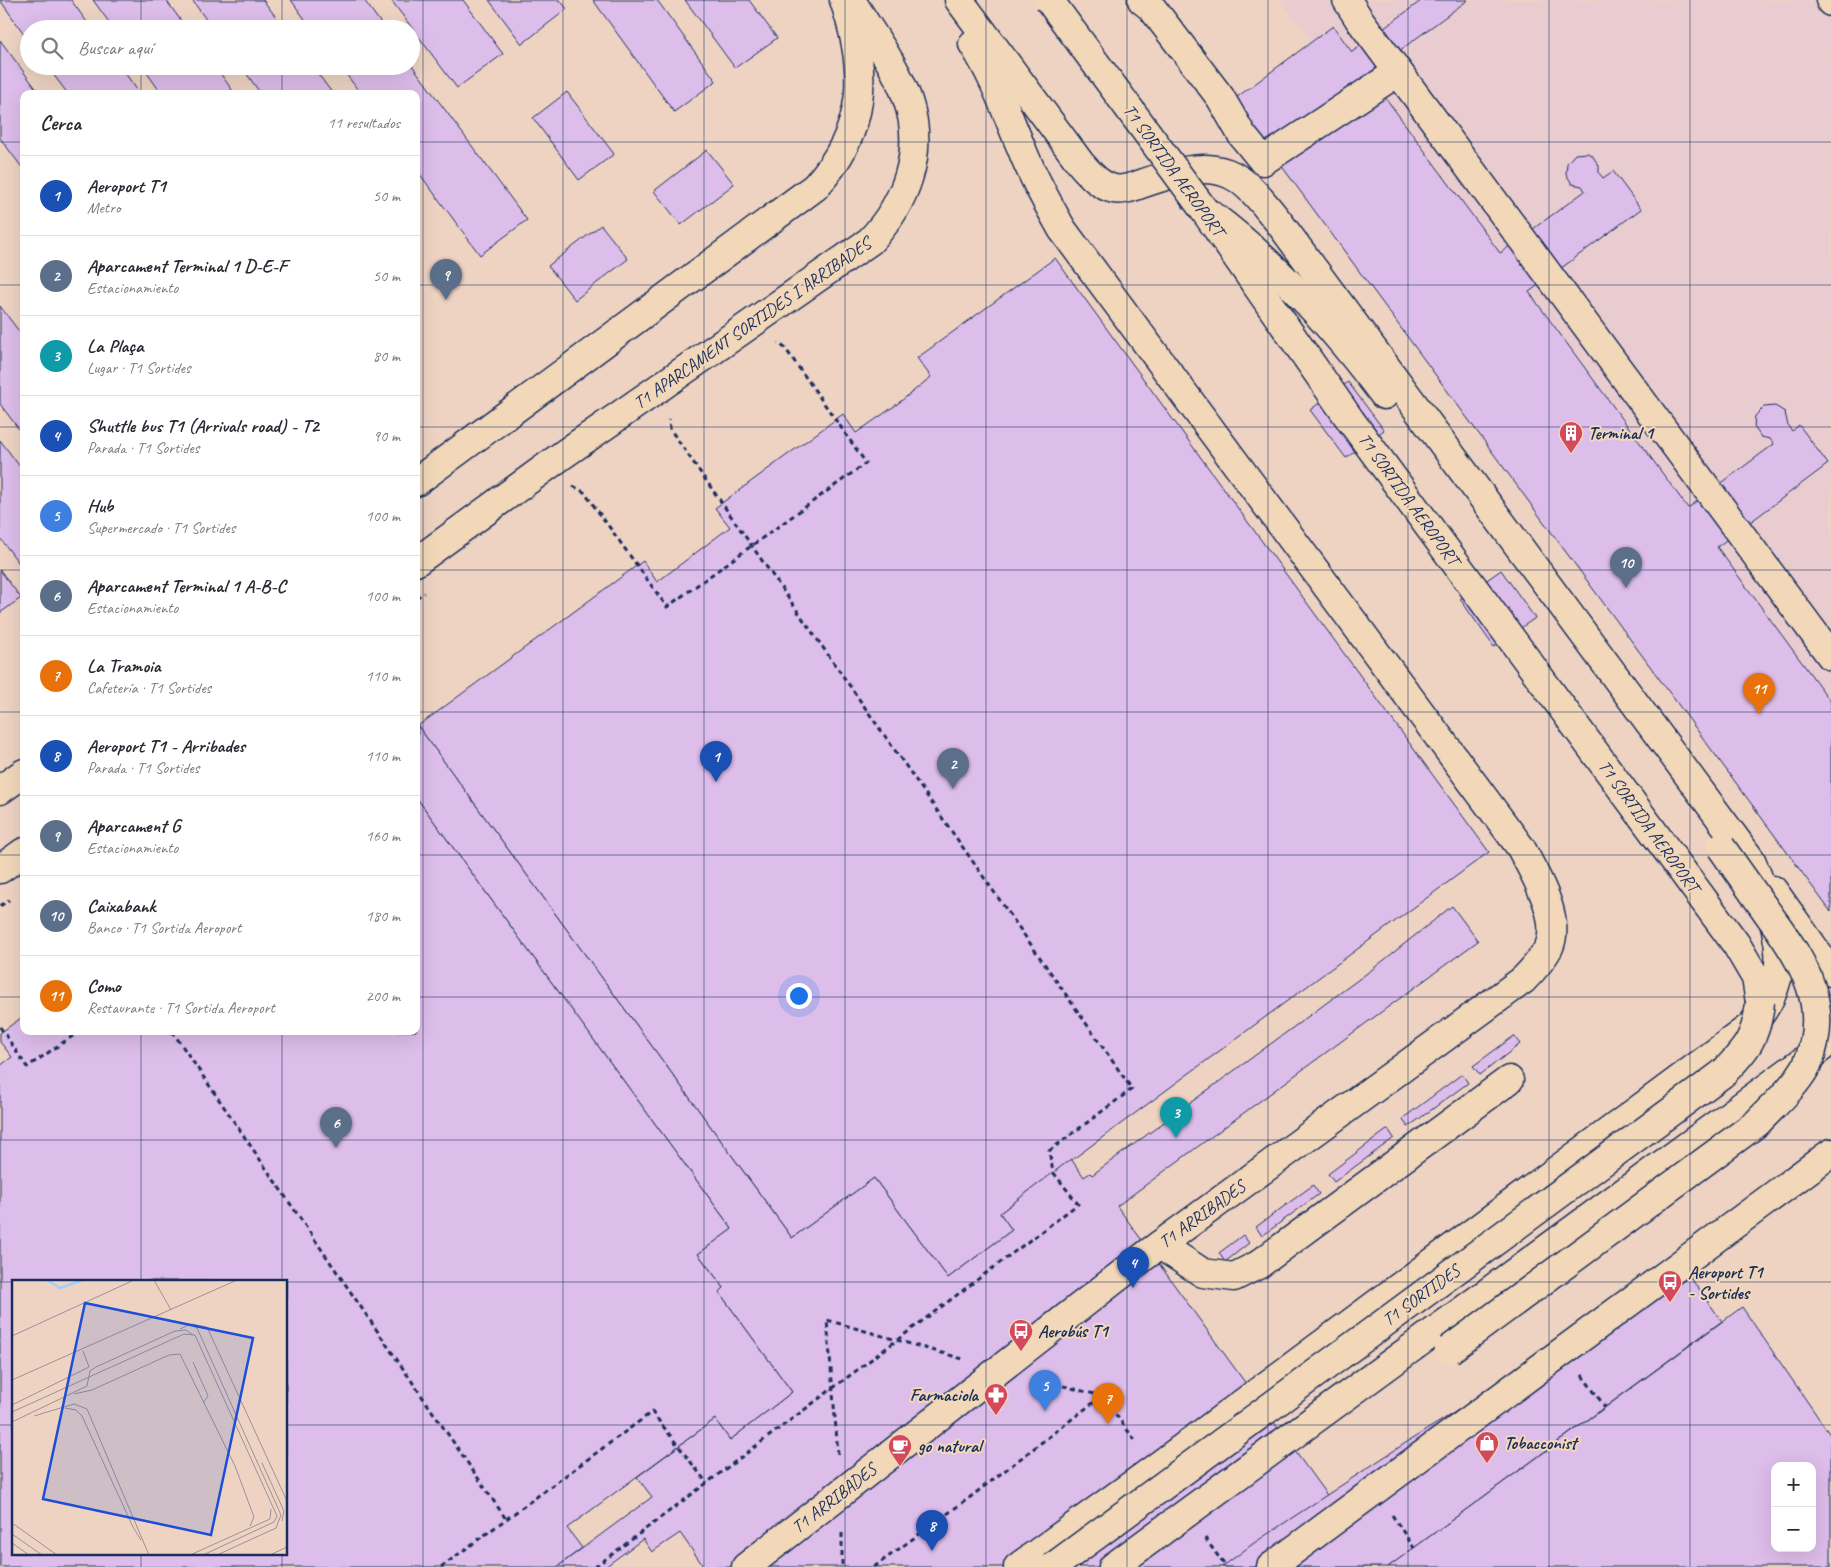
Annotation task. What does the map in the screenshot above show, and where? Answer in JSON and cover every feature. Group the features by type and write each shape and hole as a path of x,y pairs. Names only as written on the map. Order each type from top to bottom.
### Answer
{"main road":[{"path":"420,479 815,187 831,169 845,146 855,121 860,98 859,61 844,0"},
{"name":"T1 APARCAMENT SORTIDES I ARRIBADES","path":"420,559 564,454 870,241 888,223 904,192 911,170 914,133 912,116 900,84 851,0"},
{"name":"T1 ARRIBADES","path":"746,1567 1160,1245 1523,980 1540,962 1550,944 1552,926 1547,901 1521,848 1062,229 1030,170 994,81 948,0"},
{"path":"959,0 1080,164 1104,185 1115,189 1130,188 1179,172 1213,170 1228,174 1245,184 1258,198 1284,228 1751,860 1822,968 1817,996 1816,1037 1808,1063 1785,1094 1757,1123 1449,1350"},
{"name":"T1 SORTIDA AEROPORT","path":"1048,0 1204,210 1357,429 1736,944 1756,978 1760,1002"},
{"path":"1142,0 1152,8 1220,97 1242,135 1263,161 1398,72"},
{"path":"1348,0 1398,72 1831,656"},
{"path":"1204,210 1248,242 1327,324 1371,377 1720,847 1822,968"},
{"path":"0,790 20,776"},
{"path":"0,869 20,855"},
{"path":"1018,1567 1154,1469 1750,1027 1761,1015 1773,996 1778,978 1780,956 1772,911 1751,860"},
{"name":"T1 SORTIDES","path":"1053,1567 1722,1074 1745,1052 1752,1040 1760,1002"},
{"path":"1113,1567 1810,1056 1822,1047 1831,1036"},
{"path":"1160,1245 1203,1272 1234,1278 1258,1266 1509,1080"},
{"path":"1271,1567 1375,1492 1831,1153"}],"path":[{"path":"584,492 667,607 866,463 785,348"},
{"path":"595,1567 1078,1204 1053,1172 1049,1151 1132,1089 723,502 670,429"},
{"path":"1,1029 28,1067 74,1035"},
{"path":"175,1035 506,1519"},
{"path":"842,1567 842,1493 827,1320 1000,1370 1102,1396 1154,1469"},
{"path":"1565,1351 1605,1407"},
{"path":"874,1567 969,1498 1102,1396"},
{"path":"441,1567 652,1412 708,1483"},
{"path":"1375,1492 1414,1548"},
{"path":"1204,1537 1226,1567"}],"shaded area":[{"path":"1281,0 1831,0 1831,702 1333,26 1312,42"}],"building":[{"path":"0,0 71,0 85,20 20,20 20,28"},
{"path":"93,0 166,0 180,20 107,20"},
{"path":"192,0 263,0 278,20 206,20"},
{"path":"291,0 364,0 378,20 305,20"},
{"path":"391,0 463,0 503,54 457,88 420,39 420,20 406,20"},
{"path":"489,0 560,0 567,9 522,44"},
{"path":"593,0 657,0 716,81 674,112"},
{"path":"685,0 749,0 777,38 735,68"},
{"name":"Terminal 1","path":"1422,0 1468,0 1368,74 1500,253 1585,191 1582,186 1572,184 1566,174 1567,163 1575,154 1587,153 1592,155 1599,166 1599,173 1603,178 1613,171 1641,209 1529,292 1688,508 1774,444 1770,439 1761,437 1754,427 1755,416 1764,407 1775,406 1785,412 1788,426 1792,431 1799,425 1828,464 1717,547 1831,702 1831,912 1233,100 1333,26 1352,52"},
{"path":"0,40 20,67 20,75 26,75 37,90 20,90 20,165 0,138"},
{"path":"54,75 126,75 137,90 65,90"},
{"path":"148,75 221,75 232,90 159,90"},
{"path":"247,75 319,75 330,90 258,90"},
{"path":"347,75 419,75 527,220 480,255 420,174 420,90 358,90"},
{"path":"567,92 614,154 579,180 533,118"},
{"path":"707,150 734,184 681,225 654,191"},
{"path":"601,225 628,259 575,300 548,266"},
{"path":"1055,258 1489,852 1000,1213 1012,1230 948,1278 874,1178 792,1238 420,729 420,725 643,561 657,582 730,527 715,508 843,414 856,433 896,405 931,377 917,358"},
{"path":"0,306 20,333 20,431 0,404"},
{"path":"1348,382 1384,430 1346,458 1310,410"},
{"path":"0,440 20,467 20,565 0,538"},
{"path":"0,570 20,599 0,613"},
{"path":"1501,570 1535,618 1494,647 1460,599"},
{"path":"420,729 792,1238 874,1178 948,1278 1012,1230 1000,1213 1071,1159 1084,1177 1090,1173 1092,1175 1374,968 1452,906 1478,941 1117,1206 1379,1567 704,1567 680,1533 652,1552 643,1539 605,1567 557,1567 652,1497 637,1477 715,1419 730,1440 792,1392 719,1292 724,1288 698,1254 732,1229 420,802"},
{"path":"420,802 732,1229 698,1254 724,1288 719,1292 792,1392 730,1440 715,1419 567,1528 582,1548 557,1567 0,1567 0,1066 12,1057 0,1042 0,1033 20,1019 20,1035 420,1035"},
{"path":"1514,1036 1520,1044 1480,1075 1473,1066"},
{"path":"1462,1074 1468,1083 1408,1127 1402,1119"},
{"path":"1388,1129 1394,1138 1334,1182 1328,1174"},
{"path":"1313,1185 1319,1194 1262,1236 1256,1227"},
{"path":"1243,1235 1249,1243 1225,1262 1219,1253"},
{"path":"1687,1273 1722,1321 1388,1567 1222,1567 1254,1543 1407,1442 1561,1346"},
{"path":"1742,1307 1831,1436 1831,1567 1388,1567"}],"place":[{"name":"Aparcament G","path":"446,300"},
{"name":"Terminal 1","path":"1571,454"},
{"name":"Caixabank","path":"1626,588"},
{"name":"Como","path":"1759,714"},
{"name":"Aeroport T1","path":"716,782"},
{"name":"Aparcament Terminal 1 D-E-F","path":"953,789"},
{"name":"La Plaça","path":"1176,1138"},
{"name":"Aparcament Terminal 1 A-B-C","path":"336,1148"},
{"name":"Shuttle bus T1 (Arrivals road) - T2","path":"1133,1288"},
{"name":"Aeroport T1 - Sortides","path":"1670,1303"},
{"name":"Aerobús T1","path":"1021,1352"},
{"name":"Hub","path":"1045,1411"},
{"name":"Farmaciola","path":"996,1416"},
{"name":"La Tramoia","path":"1108,1424"},
{"name":"Tobacconist","path":"1487,1464"},
{"name":"go natural","path":"900,1467"},
{"name":"Aeroport T1 - Arribades","path":"932,1551"}]}
